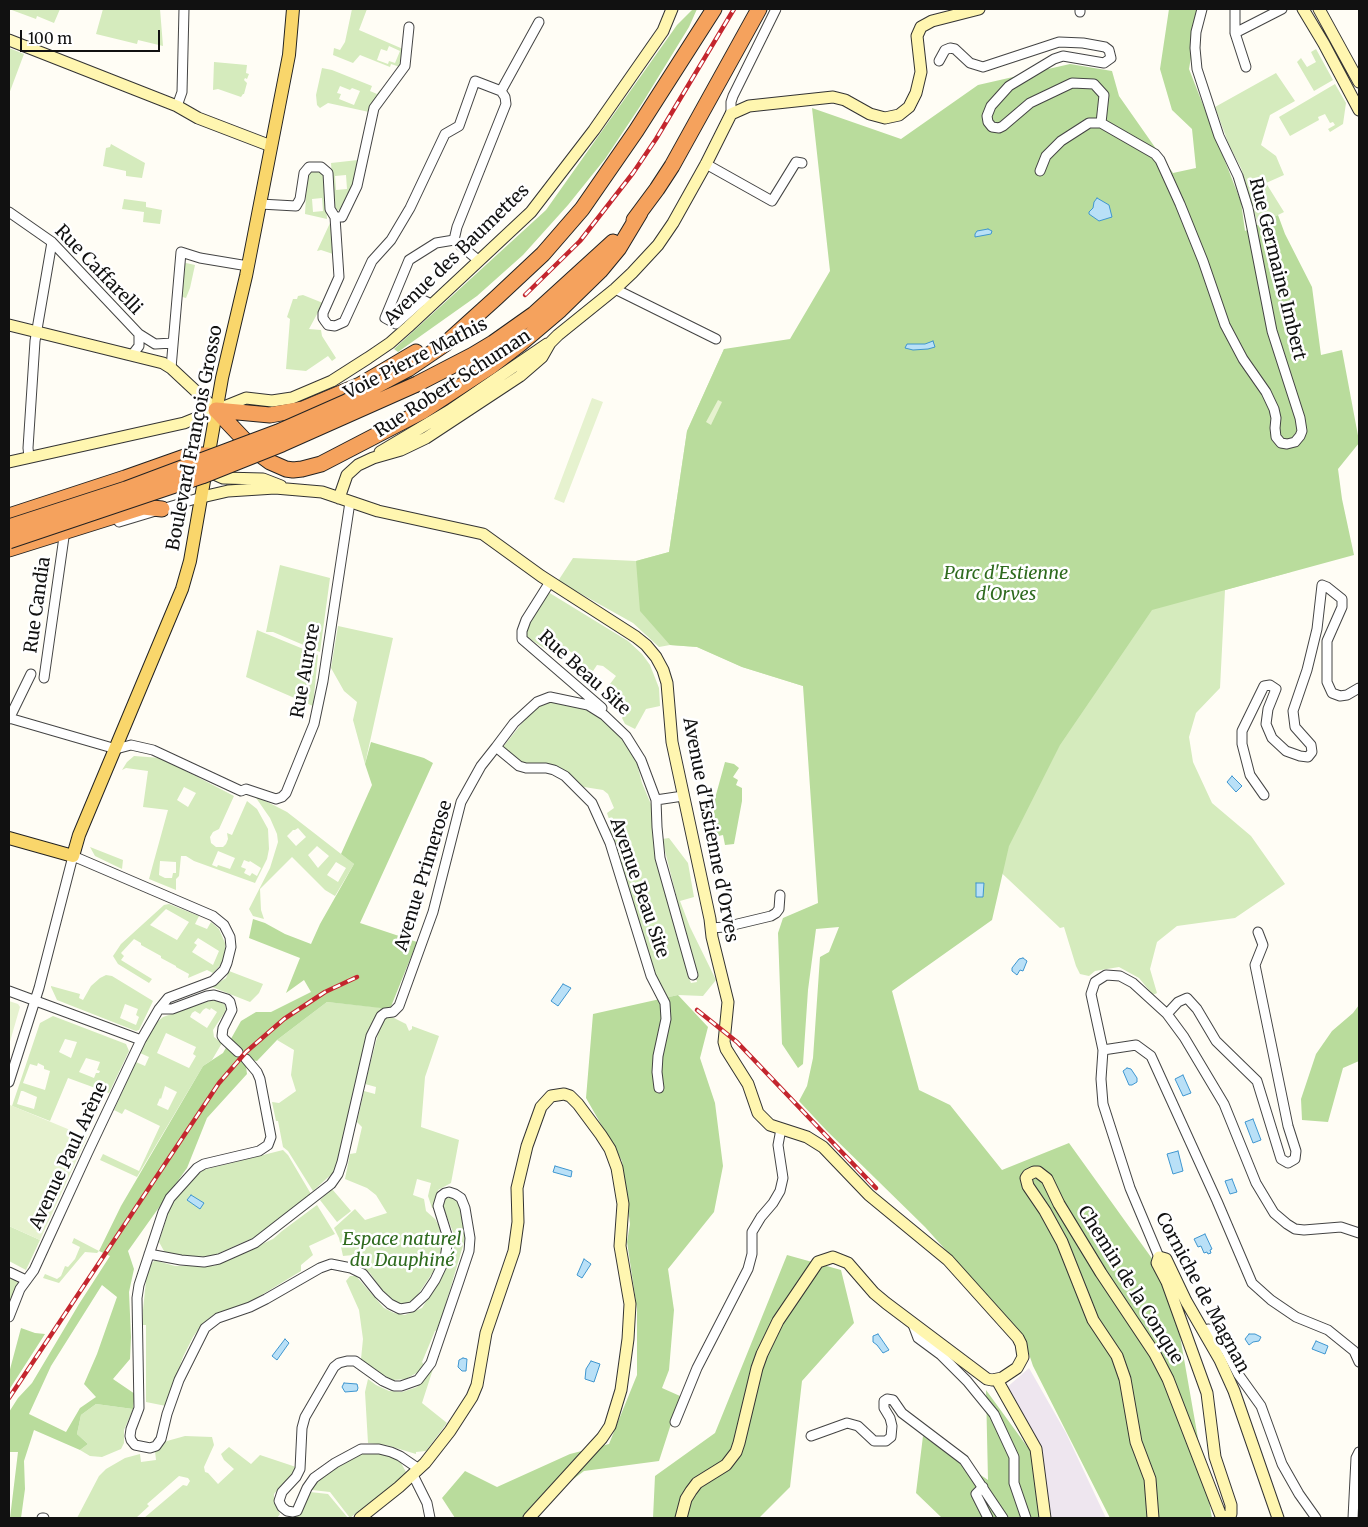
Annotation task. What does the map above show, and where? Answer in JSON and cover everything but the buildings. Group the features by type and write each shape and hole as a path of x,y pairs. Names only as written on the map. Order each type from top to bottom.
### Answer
{"highway":[{"name":"Voie Pierre Mathis","path":"9,527 143,483 270,435 346,402 408,369 445,344 543,254 582,209 636,131 714,9"},
{"name":"Voie Pierre Mathis","path":"9,541 202,476 282,444 417,384 479,351 534,314 608,247 640,213 672,166 759,9"},
{"path":"216,410 255,451 278,466 286,469 302,469 322,464 423,412 490,367 560,310 600,270 619,248 640,213"},
{"path":"216,410 270,415 289,412 316,404 360,385 404,360 496,298"},
{"path":"9,516 190,455 207,461 234,446 255,451"},
{"path":"9,549 143,507 162,509"}],"main road":[{"name":"Boulevard François Grosso","path":"73,856 79,835 182,588 190,561 216,410 248,266 289,55 293,9"},
{"path":"9,838 73,856"}],"street":[{"path":"177,106 182,92 184,9"},
{"name":"Avenue des Baumettes","path":"9,462 184,423 246,398 262,401 283,400 318,388 390,343 531,212 663,31 672,9"},
{"path":"776,9 733,96 731,114 749,106 833,97 845,100 870,114 885,118 899,115 909,107 916,94 921,72 917,36 921,27 932,21 979,9"},
{"name":"Rue Germaine Imbert","path":"1101,122 1155,154 1160,160 1203,261 1225,325 1243,359 1266,392 1274,408 1276,437 1281,442 1287,444 1296,442 1302,431 1300,418 1272,331 1248,208 1238,176 1219,136 1197,69 1196,40 1202,9"},
{"path":"1235,9 1235,33 1246,67"},
{"path":"1235,33 1282,9"},
{"path":"1303,9 1359,110"},
{"path":"1319,9 1359,82"},
{"path":"501,91 539,22"},
{"path":"335,217 342,217 357,186 374,108 405,66 409,27"},
{"path":"9,40 177,106 198,118 271,146"},
{"path":"939,61 946,50 950,48 955,49 970,63 983,66 1060,42 1083,43 1104,47 1109,50 1111,58 1104,63 1064,56 1054,59 1009,86 991,106 987,116 988,122 992,126 999,128 1004,126 1030,103 1072,83 1094,84 1104,95 1101,122 1088,123 1060,141 1046,156 1040,171"},
{"path":"260,204 296,206 300,199 304,173 309,167 321,167 328,173 330,210 335,217 339,277 323,313 325,322 328,325 335,326 344,322 372,261 391,240 410,208 445,134 459,126 475,81 501,91 505,97 506,104 457,227 454,240"},
{"name":"Rue Robert Schuman","path":"345,500 347,475 358,465 373,458 401,450 426,438 520,376 542,356 550,343 615,290 658,245 673,223 731,114"},
{"path":"706,164 772,200 796,162 802,163"},
{"name":"Rue Caffarelli","path":"9,212 52,242 138,334 155,344 173,343"},
{"path":"431,304 423,300 396,324 385,318 410,260 436,242 454,240 478,260"},
{"path":"29,457 28,448 36,332 52,242"},
{"path":"171,368 181,252 200,258 248,266"},
{"path":"615,290 716,338"},
{"path":"9,325 163,363 171,368 216,410"},
{"name":"Rue Caffarelli","path":"132,355 139,346 138,334"},
{"name":"Avenue d'Estienne d'Orves","path":"207,461 214,474 223,478 263,479 285,488"},
{"name":"Avenue d'Estienne d'Orves","path":"9,555 202,497 228,492 285,488 322,492 378,511 483,534 550,582 636,637 656,657 667,683 670,727 683,796 729,1008 724,1038 726,1049 743,1073 758,1113 764,1121 781,1129"},
{"name":"Rue Aurore","path":"116,749 131,745 153,750 241,791 246,789 276,799 282,798 286,793 314,724 323,681 345,500"},
{"name":"Rue Candia","path":"44,678 64,537"},
{"name":"Rue Beau Site","path":"550,582 526,620 522,631 522,638 620,724 626,736"},
{"path":"1264,795 1250,775 1242,744 1242,731 1264,686 1270,685 1276,689 1268,709 1266,724 1272,738 1286,751 1300,756 1308,757 1312,752 1310,745 1296,727 1293,711 1307,670 1318,628 1322,585 1342,600 1342,607 1326,641 1327,682 1332,693 1340,696 1347,696 1359,688"},
{"path":"31,674 9,718 116,749"},
{"path":"496,747 514,723 529,708 550,697 588,705 596,709 626,736 641,760 656,800 660,858 692,975"},
{"name":"Avenue Beau Site","path":"496,747 519,766 546,768 565,776 592,804 610,843 651,976 665,1003 666,1019 658,1056 659,1088"},
{"name":"Avenue Primerose","path":"149,1254 204,1262 219,1259 256,1243 331,1184 338,1174 371,1036 381,1016 385,1013 394,1012 399,1006 433,912 462,802 482,766 496,747"},
{"path":"656,800 683,796"},
{"path":"9,1082 36,1000 73,856"},
{"name":"Avenue Paul Arène","path":"9,1317 26,1280 34,1270 141,1040 159,1009 172,995 213,981 220,976 230,955 231,947 228,932 219,920 213,916 73,856"},
{"path":"711,928 725,927 776,914 779,909 780,895"},
{"path":"1167,1014 1178,1002 1187,998 1197,1009 1216,1041 1257,1080 1282,1159 1288,1162 1295,1159 1296,1150 1288,1126 1255,965 1263,945 1258,932"},
{"name":"Corniche de Magnan","path":"1278,1518 1234,1391 1204,1330 1186,1301 1169,1264 1166,1259 1160,1257 1130,1188 1103,1104 1101,1079 1103,1050 1090,994 1092,986 1101,978 1114,975 1126,979 1167,1014 1214,1085 1224,1104 1256,1183 1274,1214 1295,1229 1340,1227 1359,1233"},
{"path":"9,991 141,1040"},
{"path":"159,1009 172,1009 207,996 227,999 232,1010 223,1028 222,1036 238,1052"},
{"path":"1103,1050 1136,1045 1151,1056 1252,1283 1296,1317 1328,1330 1354,1351 1359,1362"},
{"path":"246,1059 257,1072 260,1079 271,1132 268,1145 259,1151 204,1164 191,1174 170,1198 163,1212 139,1285 137,1298 139,1408 130,1436 135,1444 150,1448 156,1446 161,1439 167,1414 179,1380 199,1337 211,1322 250,1307 320,1268 332,1264 351,1268 363,1274 378,1294 395,1307 406,1309 412,1307 425,1295 445,1259 448,1249 448,1238 438,1206 439,1200 444,1193 449,1192 461,1198 465,1208 469,1226 469,1251 431,1363 418,1380 401,1386 394,1386 383,1382 355,1361 339,1363 334,1367 309,1410 302,1428 300,1469 296,1477 279,1497 284,1514 293,1512 297,1510 314,1478 335,1462 361,1449 379,1448 400,1456 416,1472 428,1502 430,1518"},
{"path":"360,1518 416,1472 429,1458 472,1397 477,1385 486,1333 514,1251 517,1236 517,1188 527,1146 541,1106 546,1100 556,1094 568,1095 578,1104 610,1149 618,1168 623,1204 620,1246 630,1304 628,1339 621,1390 610,1426 602,1438 529,1518"},
{"path":"675,1422 697,1368 748,1269 752,1254 752,1232 780,1191 783,1178 778,1145 781,1129 807,1137 822,1147 869,1195 948,1260 1018,1338 1023,1350 1021,1362 1013,1372 997,1380 987,1379 874,1293 848,1263 833,1257 818,1262 778,1321 762,1354 736,1452 726,1465 691,1491 686,1500 681,1518"},
{"name":"Chemin de la Conque","path":"1153,1518 1150,1479 1136,1442 1125,1380 1117,1356 1093,1320 1062,1242 1026,1182 1028,1175 1038,1172 1047,1179 1059,1204 1092,1258 1155,1354 1168,1379 1221,1516 1228,1516 1231,1514 1231,1505 1215,1456 1207,1393 1170,1290 1157,1263 1160,1257"},
{"path":"9,1272 26,1280"},
{"path":"912,1322 918,1338 941,1355 967,1381 994,1414 1014,1457 1014,1483 1026,1518"},
{"path":"1204,1330 1213,1332 1238,1374 1261,1406 1282,1464 1299,1494 1316,1518"},
{"path":"997,1380 1036,1449 1045,1518"},
{"path":"811,1436 847,1422 858,1426 874,1441 886,1441 891,1437 892,1426 884,1408 884,1401 887,1399 893,1400 902,1413 964,1460 1003,1518"},
{"path":"1353,1518 1356,1458 1359,1452"},
{"path":"983,1486 976,1494 988,1518"}],"shaded area":[{"path":"1029,1368 1066,1433 1106,1518 1047,1518 1044,1496 1005,1389"}],"green space":[{"path":"9,9 60,9 54,23 37,16 36,19"},
{"path":"103,9 160,9 163,46 138,40 137,44 96,34"},
{"path":"352,9 367,9 359,30 403,49 400,67 391,64 390,67 360,55 353,63 333,55 334,48 340,50 345,42","holes":["389,46 400,51 395,63 389,61 388,64 377,60 381,49 387,51"]},
{"path":"693,9 697,9 689,27 643,102 605,159 568,205 523,255 477,296 398,352 394,349 546,210 677,25"},
{"path":"1169,9 1199,9 1189,69 1241,202 1245,231 1278,215 1285,234 1312,287 1321,355 1342,350 1359,441 1338,469 1342,499 1354,555 1152,610 1060,745 1009,846 992,920 892,991 919,1090 950,1105 1002,1170 1069,1143 1171,1285 1212,1518 1110,1518 1033,1366 1023,1336 925,1227 799,1101 807,1086 813,1058 820,957 829,952 839,927 816,929 808,990 803,1064 798,1068 782,1044 778,933 783,918 818,903 803,686 742,667 697,647 670,645 640,611 636,561 669,552 687,431 724,349 790,339 830,271 812,108 901,139 978,85 1070,64 1112,71 1119,96 1173,173 1196,168 1192,129 1172,110 1160,69"},
{"path":"9,48 24,54 9,94"},
{"path":"1316,49 1333,80 1314,91 1297,62 1301,58 1307,67 1316,62 1311,52"},
{"path":"214,62 247,65 246,73 249,74 247,79 245,78 244,80 247,83 244,94 241,97 218,89 213,90"},
{"path":"322,68 332,70 372,86 370,91 377,94 380,90 382,91 369,112 328,103 320,108 317,105 316,95","holes":["340,86 350,90 352,88 360,91 354,105 339,99 341,94 337,93"]},
{"path":"1276,73 1295,101 1270,115 1261,145 1276,156 1284,175 1266,183 1284,212 1258,225 1241,168 1229,145 1215,107"},
{"path":"1335,84 1346,103 1343,124 1330,132 1328,129 1335,125 1333,122 1330,123 1325,114 1318,117 1319,120 1290,136 1279,117"},
{"path":"111,144 145,163 142,178 126,176 126,171 103,166 106,148 110,147"},
{"path":"358,160 355,181 341,210 337,210 334,205 331,163","holes":["346,175 347,189 336,190 335,176"]},
{"path":"317,170 324,174 327,219 305,214 307,177 311,172","holes":["322,198 323,211 313,212 312,199"]},
{"path":"124,199 146,202 146,207 162,210 160,224 143,222 144,212 122,209"},
{"path":"330,223 334,256 321,250 317,251"},
{"path":"186,263 195,265 186,298 179,296 181,266"},
{"path":"303,295 323,303 309,329 321,330 322,336 336,358 332,361 328,356 306,371 286,369 290,319 287,317 293,299"},
{"name":"Parc d'Estienne d'Orves","path":"724,349 758,357 1291,572 1225,590 1220,688 1196,713 1189,737 1193,762 1212,803 1251,836 1285,884 1235,918 1177,926 1157,942 1150,969 1157,993 1153,995 1139,978 1119,967 1095,971 1089,976 1080,974 1064,927 1060,928 803,686 742,667 697,647 670,645 659,647 633,623 558,581 573,558 636,561 669,552 687,431"},
{"path":"592,398 603,402 564,503 554,499"},
{"path":"718,400 722,402 711,425 706,422"},
{"path":"280,565 330,578 320,652 273,632 266,632"},
{"path":"548,592 628,641 642,654 650,665 659,688 660,706 646,709 635,729 625,724 622,718 625,714 621,712 626,704 617,697 614,701 604,692 616,676 603,666 597,665 591,674 578,668 576,672 568,668 575,655 564,647 561,653 550,646 547,650 525,636 524,629"},
{"path":"338,626 393,638 365,764 353,720 357,702 344,691 331,668"},
{"path":"257,630 318,655 313,706 246,677"},
{"path":"553,700 584,706 596,713 619,735 636,760 642,783 653,809 691,983 697,982 662,839 669,838 688,863 694,897 680,901 690,927 716,980 703,996 678,995 665,998 651,966 608,829 612,828 607,813 614,808 608,794 603,790 578,786 555,768 524,766 505,751 503,747 534,708"},
{"path":"371,742 424,758 433,763 360,923 417,942 390,1009 327,1002 277,1040 257,1061 245,1059 247,1074 207,1118 187,1168 128,1251 134,1269 129,1292 130,1359 113,1379 135,1394 133,1409 96,1404 81,1415 77,1434 88,1444 80,1450 34,1430 24,1461 25,1489 21,1518 10,1518 18,1452 9,1452 9,1412 18,1398 32,1383 110,1256 99,1251 121,1206 203,1066 223,1053 241,1021 256,1012 271,1012 311,992 304,980 286,993 300,958 249,938 253,919 311,944 320,924 354,864 341,854 372,785 365,764","holes":["102,1285 117,1297 97,1354 84,1384 96,1397 80,1408 66,1432 29,1414 51,1366"]},
{"path":"134,756 161,758 234,796 219,829 213,832 210,837 211,843 216,847 223,847 226,844 228,839 227,833 232,835 247,801 257,809 268,829 269,849 267,859 255,883 194,861 186,856 181,856 179,876 176,879 176,890 149,879 168,810 143,807 148,771 126,768 122,770","holes":["184,787 196,793 188,807 177,800","218,851 235,858 230,869 212,865","244,860 250,861 261,868 257,876 252,873 250,876 244,873 246,869 241,867","160,861 176,862 176,873 173,873 172,878 165,878 159,875"]},
{"path":"725,762 734,764 739,768 733,777 738,780 736,785 742,788 742,801 734,844 725,845 723,835 714,837 714,802"},
{"path":"254,795 287,812 354,864 335,896 325,890 292,857 260,889 261,910 264,919 253,916 249,909 270,868 278,842 277,834 270,818","holes":["298,828 306,837 296,846 287,836","317,846 329,856 318,868 308,855","336,862 346,868 338,882 327,875"]},
{"path":"90,847 123,860 122,869 95,856"},
{"path":"169,904 199,916 195,924 207,929 211,922 219,929 225,943 225,950 223,962 213,973 207,970 188,978 189,974 161,958 161,956 134,939 121,953 124,956 121,960 152,979 149,983 118,964 113,956 121,944 164,905","holes":["166,909 189,922 177,940 150,925","198,938 219,951 213,965 192,952 197,945 194,943"]},
{"path":"229,971 263,984 259,993 250,1002 212,987 226,978"},
{"path":"106,975 112,976 153,1001 139,1030 136,1031 57,1000 51,987 80,994 79,998 83,1000 91,986","holes":["125,1004 138,1009 136,1015 139,1017 136,1025 120,1018"]},
{"path":"678,995 708,1027 700,1058 715,1103 723,1166 714,1212 668,1269 674,1310 669,1370 662,1388 680,1396 659,1461 584,1471 522,1518 455,1518 442,1498 465,1471 497,1487 570,1454 609,1444 637,1375 637,1309 627,1242 630,1224 622,1161 586,1098 593,1014"},
{"path":"212,1000 219,1001 225,1005 226,1009 213,1030 214,1037 222,1043 212,1060 203,1066 137,1177 100,1160 103,1154 139,1171 160,1126 125,1109 122,1114 114,1110 136,1062 145,1066 149,1057 140,1053 155,1024 163,1017","holes":["206,1008 210,1010 211,1008 217,1012 207,1028 190,1017 195,1011 200,1014","166,1033 196,1047 193,1054 196,1056 189,1068 157,1053","165,1086 177,1092 168,1110 157,1105"]},
{"path":"9,1001 18,1004 20,1007 9,1045"},
{"path":"327,1002 386,1008 375,1017 371,1024 361,1057 335,1171 313,1191 288,1151 283,1147 272,1102 279,1103 296,1091 291,1075 294,1050 277,1040"},
{"path":"1359,1005 1359,1061 1343,1068 1328,1122 1302,1120 1301,1099 1316,1054 1332,1031 1353,1013"},
{"path":"53,1016 126,1044 129,1051 109,1093 68,1078 50,1121 12,1106 40,1023","holes":["65,1039 77,1042 71,1058 59,1052","86,1058 100,1062 97,1070 100,1071 96,1073 94,1078 79,1072","38,1063 44,1066 44,1069 50,1071 45,1090 23,1083 30,1064 37,1066","21,1091 37,1097 34,1109 17,1104"]},
{"path":"390,1016 406,1024 409,1031 412,1029 412,1026 439,1036 425,1077 421,1127 459,1140 451,1183 438,1190 435,1208 432,1208 428,1196 431,1183 417,1179 413,1195 424,1199 426,1211 435,1219 441,1229 443,1239 442,1250 439,1263 415,1299 399,1304 389,1300 370,1273 354,1262 353,1255 343,1256 339,1238 334,1228 355,1209 365,1220 387,1213 376,1195 367,1188 345,1179 350,1154 356,1153 362,1127 357,1122 364,1091 375,1094 376,1087 365,1084 380,1026 384,1018"},
{"path":"10,1105 87,1137 40,1240 9,1226"},
{"path":"283,1150 288,1155 311,1194 264,1233 210,1257 182,1256 168,1254 164,1251 159,1242 171,1204 198,1174 203,1170"},
{"path":"332,1189 351,1211 337,1222 320,1200"},
{"name":"Espace naturel du Dauphiné","path":"451,1197 458,1201 465,1229 465,1239 438,1330 435,1331 422,1362 424,1365 420,1371 406,1379 393,1380 375,1371 361,1359 363,1339 359,1310 346,1281 350,1276 356,1276 384,1308 394,1313 405,1315 422,1308 448,1266 454,1251 453,1232 443,1207 443,1200"},
{"path":"317,1205 335,1234 309,1246 313,1255 301,1265 301,1271 250,1302 212,1316 203,1323 193,1337 183,1357 166,1406 146,1402 146,1325 143,1325 143,1310 147,1271 152,1263 157,1261 175,1266 214,1266 273,1239"},
{"path":"9,1226 40,1240 26,1270 9,1261"},
{"path":"74,1238 99,1251 97,1253 85,1252 59,1283 43,1278 45,1274 57,1279 61,1276 65,1266 68,1267 75,1259 80,1247 72,1243"},
{"path":"787,1255 841,1270 854,1323 802,1381 790,1487 759,1518 653,1518 655,1476 715,1433"},
{"path":"9,1275 19,1280 9,1310"},
{"path":"21,1328 45,1334 9,1390 9,1373"},
{"path":"433,1369 422,1403 447,1423 426,1451 416,1452 416,1454 386,1445 368,1443 365,1392 368,1379 389,1391 402,1392 417,1387"},
{"path":"986,1390 1034,1456 1044,1518 942,1518 916,1493 923,1436 988,1480"},
{"path":"96,1404 133,1409 124,1430 124,1443 121,1449 102,1457 90,1456 80,1450 88,1444 77,1434 81,1415"},
{"path":"185,1436 212,1437 214,1445 204,1467 205,1472 218,1484 234,1469 224,1460 221,1454 229,1447 251,1464 260,1455 296,1467 293,1474 274,1494 274,1503 280,1514 277,1518 144,1518 183,1485 187,1486 190,1481 188,1478 179,1476 147,1504 149,1506 136,1518 77,1518 99,1476 106,1469 125,1458 140,1454 141,1462 156,1460 155,1451 167,1441"},
{"path":"366,1453 393,1457 400,1461 406,1472 400,1479 350,1518 330,1492 312,1490 314,1484 329,1472 354,1456"},
{"path":"310,1492 328,1494 348,1518 292,1518 301,1514"}],"water":[{"path":"1097,198 1109,205 1112,217 1099,221 1089,214"},
{"path":"988,229 992,231 991,234 975,237 977,231"},
{"path":"933,341 935,347 928,349 913,350 905,348 907,344 925,344"},
{"path":"1232,776 1242,786 1236,792 1227,782"},
{"path":"976,883 984,883 983,897 976,897"},
{"path":"1023,958 1027,961 1023,971 1020,970 1017,975 1012,971 1012,968 1019,959"},
{"path":"563,984 571,988 558,1006 551,1001"},
{"path":"1127,1068 1131,1069 1137,1078 1137,1082 1132,1085 1129,1085 1123,1071"},
{"path":"1183,1075 1191,1093 1183,1096 1175,1079"},
{"path":"1253,1119 1261,1140 1253,1143 1245,1122"},
{"path":"1178,1151 1183,1171 1173,1174 1167,1154"},
{"path":"555,1166 572,1171 571,1177 553,1172"},
{"path":"1232,1179 1237,1192 1230,1194 1225,1181"},
{"path":"191,1195 204,1203 200,1209 187,1200"},
{"path":"1205,1234 1212,1249 1210,1250 1211,1253 1208,1254 1207,1252 1204,1253 1201,1246 1198,1247 1194,1239"},
{"path":"584,1259 591,1264 582,1278 577,1275"},
{"path":"878,1334 889,1350 883,1353 873,1342 873,1336"},
{"path":"1249,1334 1261,1337 1259,1341 1249,1345 1245,1339"},
{"path":"285,1339 289,1343 277,1360 272,1356"},
{"path":"1316,1341 1328,1346 1325,1354 1312,1349"},
{"path":"467,1359 466,1371 462,1371 458,1367 459,1360"},
{"path":"591,1361 600,1364 594,1382 585,1379 586,1369"},
{"path":"344,1383 357,1384 357,1391 345,1392 342,1387"}],"railway":[{"path":"525,295 580,241 633,173 656,139 734,9"},
{"path":"9,1398 219,1083 246,1052 284,1019 325,992 357,977"},
{"path":"697,1010 737,1042 876,1188"}]}
